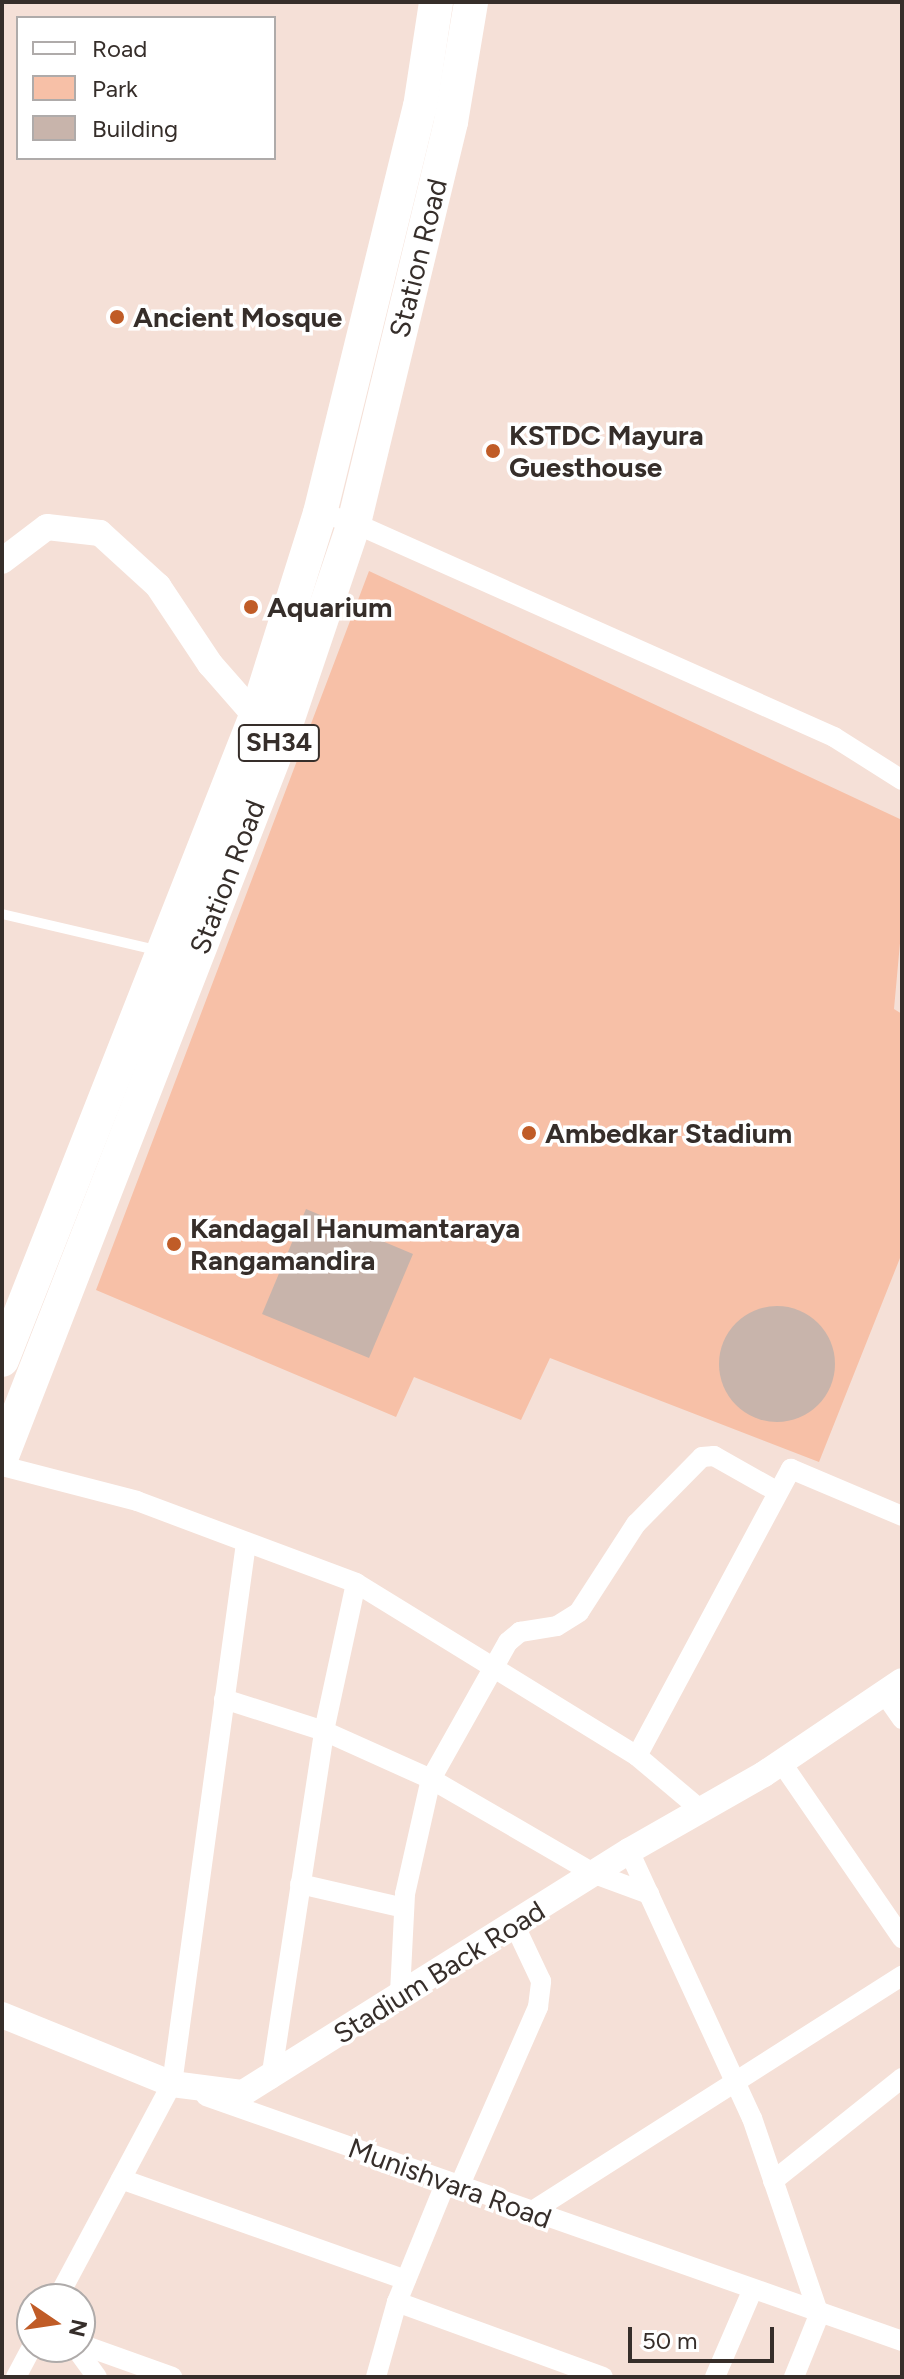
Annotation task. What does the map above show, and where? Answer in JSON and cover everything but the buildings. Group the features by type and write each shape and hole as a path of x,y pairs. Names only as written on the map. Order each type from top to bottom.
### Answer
{"main road":[{"name":"Station Road","path":"2,1360 256,716 320,513 420,107 436,2"},
{"name":"Station Road","path":"2,1456 9,1417 280,742 354,523 451,122 471,2"}],"street":[{"path":"320,513 354,523 834,737 902,780"},
{"path":"2,561 47,527 100,533 158,586 210,664 280,742"},
{"path":"400,1993 404,1908 431,1779 508,1642 520,1632 557,1626 579,1612 636,1524 689,1466 714,1456 778,1492"},
{"path":"2,1466 137,1501 356,1583 637,1756 701,1810"},
{"path":"637,1756 787,1474 799,1469 902,1516"},
{"path":"66,2283 172,2084 246,1543"},
{"path":"271,2079 324,1731 356,1583"},
{"path":"893,1687 902,1719"},
{"name":"Stadium Back Road","path":"172,2084 243,2093 271,2079 400,1993 629,1851 781,1762 893,1687"},
{"path":"224,1699 324,1731 431,1779 595,1874 649,1894"},
{"path":"781,1762 902,1938"},
{"path":"629,1851 736,2079 819,2315 794,2377"},
{"path":"300,1884 404,1908"},
{"path":"376,2377 406,2280 538,2007 541,1981 514,1924"},
{"path":"531,2212 902,1976"},
{"name":"Munishvara Road","path":"2,2015 172,2084 819,2315 902,2341"},
{"path":"279,2025 299,2061"},
{"path":"773,2181 902,2078"},
{"path":"121,2179 406,2280"},
{"path":"715,2377 752,2291"},
{"path":"397,2302 603,2377"},
{"path":"96,2350 172,2377"}],"lane":[{"path":"2,914 164,952"}],"green space":[{"name":"Ambedkar Stadium","path":"369,571 902,820 902,921 894,1009 902,1014 902,1253 819,1462 550,1358 521,1420 414,1377 396,1417 96,1290"}],"place":[{"name":"Ancient Mosque","path":"117,317"},
{"name":"KSTDC Mayura Guesthouse","path":"493,451"},
{"name":"Aquarium","path":"251,607"},
{"name":"Ambedkar Stadium","path":"529,1133"},
{"name":"Kandagal Hanumantaraya Rangamandira","path":"174,1244"}]}
